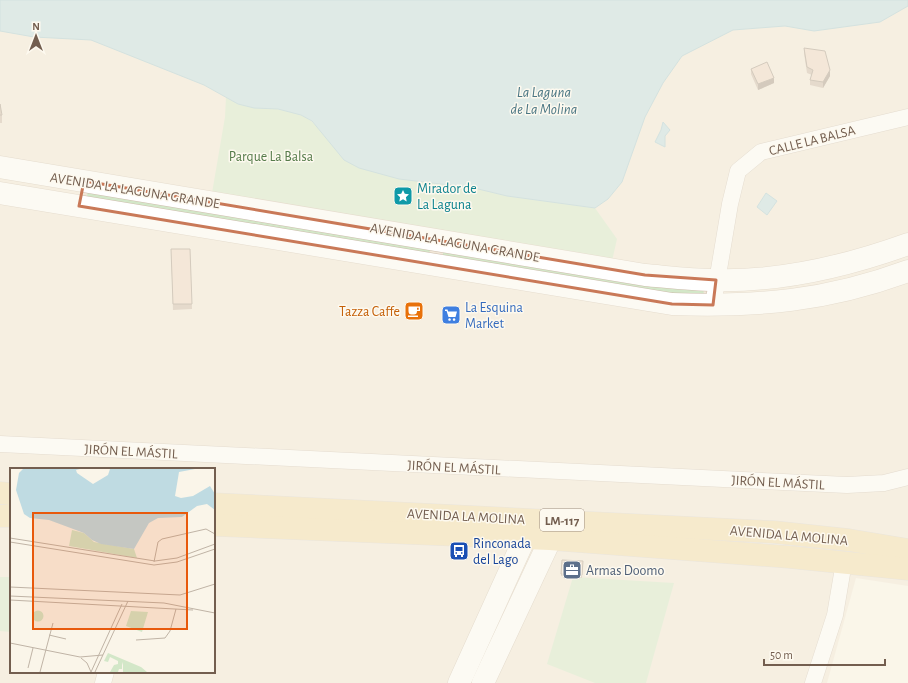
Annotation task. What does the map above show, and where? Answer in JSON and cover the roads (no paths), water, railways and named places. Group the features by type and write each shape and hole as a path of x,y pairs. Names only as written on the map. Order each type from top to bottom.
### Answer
{"main road":[{"path":"0,493 10,494"},
{"name":"AVENIDA LA MOLINA","path":"215,504 555,530 908,569"},
{"name":"AVENIDA LA MOLINA","path":"215,525 529,528"},
{"name":"AVENIDA LA MOLINA","path":"555,530 774,532 850,540 908,550"}],"street":[{"name":"CALLE LA BALSA","path":"713,305 730,204 738,171 761,152 908,117"},
{"name":"AVENIDA LA LAGUNA GRANDE","path":"0,168 645,275 716,280 804,273 845,264 908,244"},
{"path":"79,206 84,181"},
{"name":"AVENIDA LA LAGUNA GRANDE","path":"0,193 672,304 766,304 806,299 848,290 908,271"},
{"name":"JIRÓN EL MÁSTIL","path":"0,444 847,485 884,483 908,477"},
{"path":"459,683 529,528"},
{"path":"483,683 555,530"},
{"path":"813,683 835,615 844,562"},
{"path":"103,683 106,673"}],"water":[{"name":"La Laguna de La Molina","path":"0,0 908,0 908,6 880,22 814,31 785,26 733,30 682,56 663,83 645,117 622,182 608,199 595,208 507,196 474,188 399,179 359,168 344,160 312,121 301,115 278,109 254,108 238,104 204,85 91,40 34,37 0,31"},
{"path":"663,122 670,130 665,136 665,147 655,142"},
{"path":"766,193 777,201 767,215 757,207"}],"place":[{"name":"Mirador de La Laguna","path":"403,196"},
{"name":"Tazza Caffe","path":"414,311"},
{"name":"La Esquina Market","path":"451,315"},
{"name":"Rinconada del Lago","path":"459,551"},
{"name":"Armas Doomo","path":"572,570"}],"park label":[{"name":"Parque La Balsa","path":"271,156"}]}
